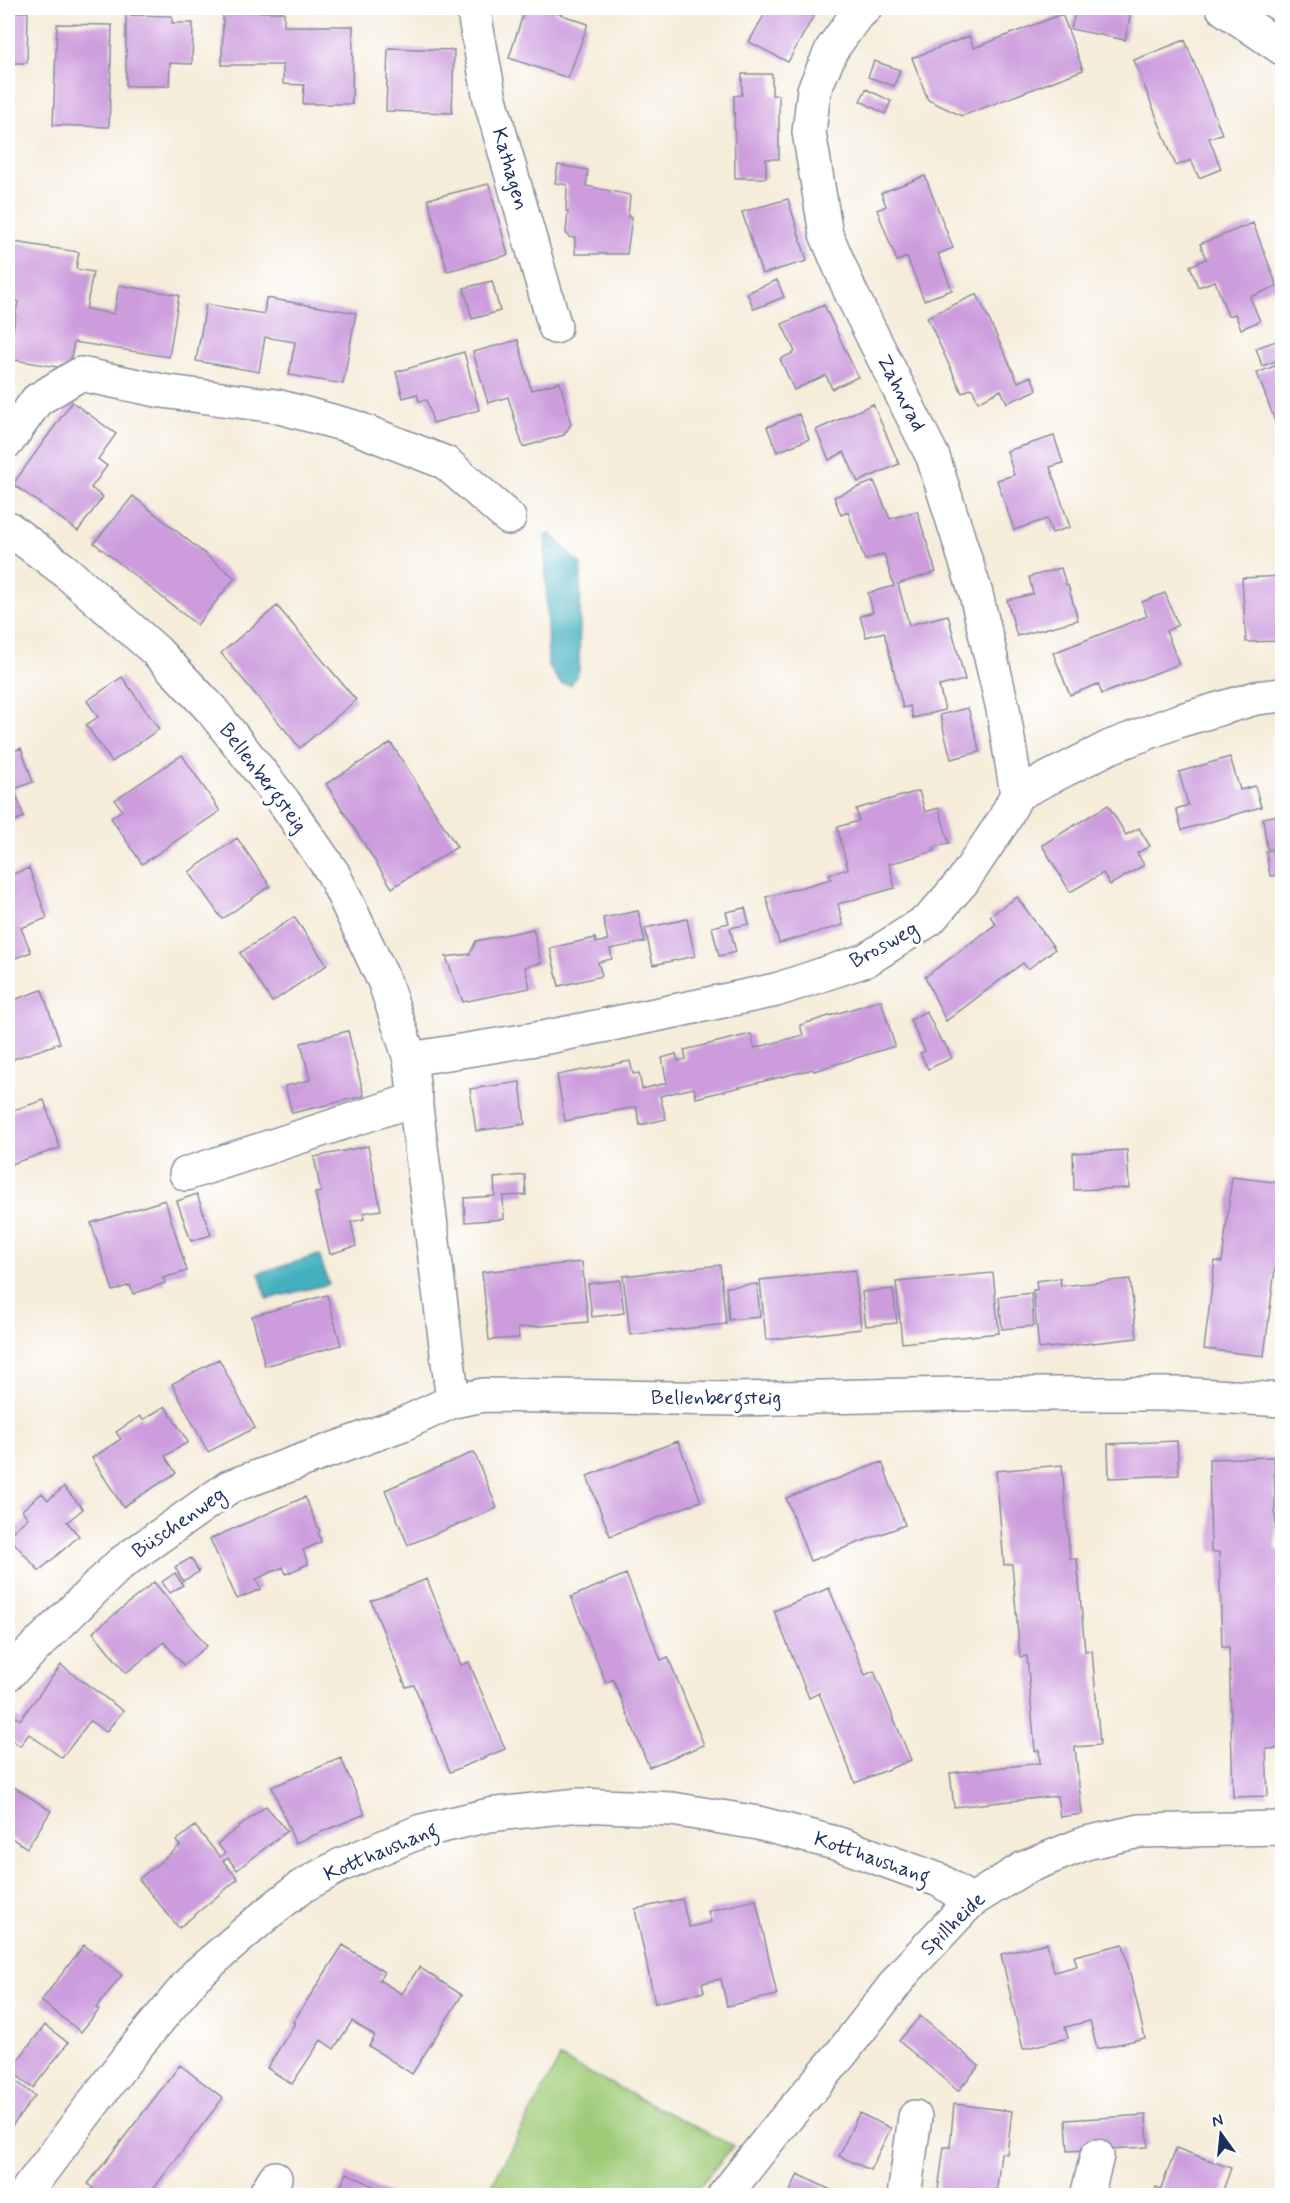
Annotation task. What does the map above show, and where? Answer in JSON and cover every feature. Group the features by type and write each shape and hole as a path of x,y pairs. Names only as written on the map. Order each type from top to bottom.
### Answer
{"street":[{"name":"Kathagen","path":"473,8 490,99 555,327"},
{"name":"Zahnrad","path":"865,8 855,17 832,49 814,90 809,132 826,234 851,293 933,457 976,594 1003,709 1017,794"},
{"path":"1223,8 1282,48"},
{"path":"8,441 37,400 80,374 162,391 276,406 354,427 446,463 509,518"},
{"name":"Bellenbergsteig","path":"8,528 64,570 156,651 211,709 284,802 333,873 358,922 385,983 410,1059 453,1401 484,1395 735,1399 955,1394 1181,1394 1282,1400"},
{"path":"1017,794 1110,747 1178,721 1256,698 1282,695"},
{"name":"Brosweg","path":"410,1059 548,1037 777,990 866,960 930,919 963,881 1004,820 1017,794"},
{"path":"186,1174 416,1099"},
{"name":"Büschenweg","path":"8,1674 120,1564 229,1487 403,1424 453,1401"},
{"name":"Kotthaushang","path":"23,2196 131,2053 196,1975 301,1887 341,1865 421,1831 489,1815 579,1804 672,1809 758,1823 839,1844 939,1880 971,1902"},
{"name":"Spillheide","path":"724,2196 841,2054 906,1970 971,1902 1023,1868 1086,1843 1140,1831 1282,1828"},
{"path":"904,2196 915,2117"},
{"path":"1087,2196 1097,2156"}],"green space":[{"path":"560,2058 733,2146 692,2195 486,2195"}],"water":[{"path":"551,534 581,565 579,671 571,685 561,684 548,666 545,536"},
{"path":"319,1255 329,1284 267,1299 259,1273"}],"building":[{"path":"525,8 555,8 554,12 588,24 568,78 509,58"},
{"path":"768,8 818,8 788,62 749,42"},
{"path":"1076,8 1132,8 1125,40 1071,29"},
{"path":"223,11 284,12 284,26 353,26 352,104 303,104 304,85 283,84 283,65 222,65"},
{"path":"8,12 28,12 27,63 8,63"},
{"path":"1062,14 1083,70 962,116 928,100 912,58 969,36 974,48"},
{"path":"126,15 172,16 172,23 193,23 192,64 170,63 169,86 126,86"},
{"path":"57,24 112,25 109,127 53,125"},
{"path":"1185,40 1222,134 1209,138 1221,169 1199,178 1191,160 1176,166 1134,60"},
{"path":"388,48 454,50 452,113 386,111"},
{"path":"874,61 900,70 894,86 868,77"},
{"path":"742,74 772,74 772,95 779,95 779,159 766,159 766,178 735,178 734,96 742,95"},
{"path":"866,89 891,101 885,114 860,101"},
{"path":"558,165 588,170 586,186 630,195 628,217 632,217 627,254 575,254 575,238 569,237 566,233 567,185 555,183"},
{"path":"925,176 953,248 938,254 952,290 924,300 907,257 897,261 877,210 886,206 881,193"},
{"path":"489,184 508,255 447,271 428,199"},
{"path":"788,199 807,261 762,274 742,212"},
{"path":"1253,223 1277,286 1250,297 1260,321 1241,329 1235,314 1228,316 1215,281 1198,287 1190,266 1206,259 1200,244"},
{"path":"14,242 79,252 76,269 93,272 86,309 114,314 119,285 179,295 169,357 74,342 69,369 8,359 18,301 8,299 8,279"},
{"path":"777,280 784,297 754,309 747,293"},
{"path":"492,281 500,311 472,319 464,288"},
{"path":"977,294 1018,382 1031,376 1037,390 1007,403 1001,390 978,402 972,388 962,393 927,317"},
{"path":"266,298 356,313 343,384 289,375 295,342 265,337 259,372 196,361 206,304 264,314"},
{"path":"824,305 858,377 832,389 826,375 794,390 780,359 795,352 782,324"},
{"path":"1282,339 1282,359 1262,366 1256,348"},
{"path":"518,340 531,390 560,382 571,424 564,435 523,447 508,397 488,403 473,352"},
{"path":"464,352 479,410 433,423 427,400 419,401 417,394 403,398 396,372"},
{"path":"1282,363 1282,440 1257,373"},
{"path":"72,402 116,434 98,459 107,466 91,488 103,497 78,531 13,484"},
{"path":"873,404 899,464 858,482 844,452 829,460 816,430"},
{"path":"799,414 809,439 777,452 767,427"},
{"path":"1054,436 1063,463 1050,467 1070,527 1052,533 1047,519 1014,530 997,480 1014,475 1007,451"},
{"path":"874,481 890,519 917,511 936,572 898,584 909,625 948,615 965,680 939,686 945,710 913,718 910,706 903,708 884,632 866,637 860,616 873,612 868,593 894,586 884,554 865,560 848,512 841,515 834,497"},
{"path":"133,496 235,578 197,625 94,543"},
{"path":"1061,568 1078,620 1017,636 1007,600 1033,594 1029,577"},
{"path":"1282,576 1282,641 1246,642 1242,578"},
{"path":"1165,593 1178,625 1166,631 1179,664 1102,694 1098,684 1070,695 1053,653 1147,616 1142,602"},
{"path":"277,606 356,700 300,748 221,653"},
{"path":"8,618 15,637 8,640"},
{"path":"122,677 159,729 112,762 86,725 98,717 87,701"},
{"path":"968,708 980,752 951,759 940,715"},
{"path":"391,743 457,847 392,888 326,784"},
{"path":"21,748 33,782 14,789 24,817 8,824 8,753"},
{"path":"182,755 220,811 142,864 111,818 122,810 115,800"},
{"path":"1230,757 1240,790 1255,786 1261,807 1182,830 1176,809 1188,805 1179,772"},
{"path":"919,791 925,812 939,808 949,843 934,847 935,851 889,864 895,888 838,904 843,925 779,943 766,897 831,879 829,874 848,869 837,827 859,821 856,809"},
{"path":"1108,805 1126,835 1139,828 1150,846 1137,853 1144,865 1110,885 1103,873 1070,892 1042,845"},
{"path":"1282,815 1282,847 1267,849 1263,818"},
{"path":"237,838 270,886 222,919 189,872"},
{"path":"1282,850 1282,875 1270,876 1266,851"},
{"path":"29,868 47,918 21,928 31,952 8,961 8,876"},
{"path":"1017,897 1055,949 1028,969 1023,963 946,1021 925,977 996,924 990,916"},
{"path":"745,908 749,924 730,928 736,952 719,956 712,927 729,923 726,912"},
{"path":"638,911 645,942 610,949 612,959 598,962 602,976 559,986 550,948 595,938 596,943 608,940 603,918"},
{"path":"294,917 327,965 272,1002 240,953"},
{"path":"687,919 695,956 653,965 645,928"},
{"path":"533,929 541,963 525,967 530,988 463,1002 446,957 470,954 476,941"},
{"path":"42,990 60,1043 8,1061 8,1002"},
{"path":"881,1000 895,1046 814,1071 813,1069 696,1098 694,1088 660,1096 666,1119 640,1125 636,1107 565,1121 557,1075 630,1061 633,1074 639,1073 642,1089 667,1083 662,1058 676,1054 678,1061 686,1059 684,1050 751,1034 755,1048 803,1035 800,1025"},
{"path":"926,1011 952,1058 928,1069 920,1053 925,1051 910,1020"},
{"path":"348,1031 364,1096 292,1113 285,1086 310,1080 301,1043"},
{"path":"520,1082 525,1124 476,1131 470,1089"},
{"path":"44,1100 60,1148 8,1165 8,1112"},
{"path":"368,1146 381,1210 363,1213 364,1219 351,1222 356,1246 330,1254 315,1193 321,1192 314,1157"},
{"path":"1127,1150 1129,1188 1074,1190 1073,1153"},
{"path":"525,1175 526,1195 503,1196 504,1219 465,1222 464,1198 495,1196 494,1178"},
{"path":"1232,1177 1282,1183 1282,1270 1275,1269 1264,1356 1204,1349 1215,1261 1222,1262"},
{"path":"197,1194 211,1235 191,1241 177,1201"},
{"path":"165,1200 187,1271 163,1278 165,1283 133,1294 130,1285 113,1291 91,1223"},
{"path":"582,1262 588,1322 518,1328 519,1338 489,1340 482,1272"},
{"path":"720,1265 726,1324 630,1335 623,1276"},
{"path":"855,1270 861,1329 766,1340 760,1280"},
{"path":"993,1273 999,1333 902,1343 896,1282"},
{"path":"1060,1278 1061,1286 1130,1279 1137,1338 1039,1349 1033,1290 1037,1290 1036,1281"},
{"path":"620,1280 624,1313 592,1317 588,1284"},
{"path":"757,1284 760,1317 729,1320 726,1287"},
{"path":"893,1289 897,1323 866,1326 862,1292"},
{"path":"1031,1293 1034,1326 1002,1329 999,1297"},
{"path":"327,1295 341,1345 265,1366 252,1316"},
{"path":"219,1359 255,1428 208,1452 172,1384"},
{"path":"165,1406 188,1442 165,1456 176,1473 123,1507 92,1458 121,1439 116,1432 140,1416 143,1420"},
{"path":"678,1441 701,1501 610,1536 587,1476"},
{"path":"1177,1441 1179,1475 1109,1478 1108,1444"},
{"path":"474,1452 497,1508 408,1545 385,1490"},
{"path":"1274,1457 1276,1550 1282,1550 1282,1748 1266,1749 1268,1796 1233,1797 1229,1647 1222,1647 1219,1552 1211,1552 1209,1459"},
{"path":"882,1462 905,1525 810,1561 786,1498"},
{"path":"1062,1465 1070,1559 1077,1559 1085,1651 1092,1650 1100,1745 1075,1747 1082,1814 1060,1817 1057,1796 954,1807 950,1773 1040,1763 1039,1750 1035,1751 1027,1656 1020,1657 1012,1564 1004,1565 996,1471"},
{"path":"64,1487 83,1509 67,1522 79,1536 39,1571 11,1539 8,1542 8,1524 13,1531 28,1518 22,1510 42,1493 48,1500"},
{"path":"305,1497 320,1532 318,1533 321,1542 303,1550 308,1564 286,1574 283,1567 256,1579 261,1589 237,1599 210,1539"},
{"path":"191,1558 199,1572 183,1581 175,1567"},
{"path":"175,1573 183,1585 170,1593 162,1582"},
{"path":"626,1574 661,1660 668,1657 704,1745 649,1767 613,1679 606,1683 571,1597"},
{"path":"427,1579 461,1665 469,1662 505,1749 450,1772 414,1685 406,1687 371,1601"},
{"path":"154,1582 207,1646 183,1665 164,1642 126,1673 93,1632"},
{"path":"829,1588 865,1675 874,1671 911,1760 855,1783 819,1693 809,1698 774,1611"},
{"path":"61,1665 123,1711 106,1732 90,1721 62,1758 29,1734 20,1746 8,1737 8,1726 15,1716 20,1720"},
{"path":"341,1758 365,1814 295,1843 272,1787"},
{"path":"8,1783 51,1811 27,1848 8,1836"},
{"path":"266,1806 287,1831 237,1870 228,1858 223,1861 238,1879 179,1928 139,1879 180,1846 176,1841 195,1826 220,1857 225,1853 217,1844"},
{"path":"682,1899 689,1927 711,1922 708,1911 756,1900 777,1995 727,2006 721,1979 702,1983 704,1992 655,2003 635,1909"},
{"path":"1047,1943 1054,1972 1077,1966 1074,1956 1123,1944 1145,2038 1097,2049 1090,2021 1065,2027 1068,2038 1023,2049 1001,1954"},
{"path":"84,1945 122,1975 96,2008 99,2010 81,2032 41,2001"},
{"path":"343,1945 384,1972 379,1980 402,1994 419,1967 462,1995 412,2074 369,2046 375,2036 352,2021 334,2049 321,2040 292,2084 267,2068 295,2023 293,2022"},
{"path":"920,2016 979,2066 958,2091 899,2041"},
{"path":"45,2025 68,2043 33,2088 10,2070"},
{"path":"180,2065 223,2098 148,2196 102,2196 88,2184"},
{"path":"8,2075 35,2096 8,2131"},
{"path":"954,2104 1012,2111 1007,2154 1001,2153 996,2196 933,2196 934,2189 938,2190 944,2147 950,2147"},
{"path":"859,2113 891,2128 870,2170 839,2156"},
{"path":"1146,2115 1148,2147 1068,2151 1066,2120"},
{"path":"1176,2148 1231,2168 1221,2196 1153,2196 1156,2187 1161,2189"},
{"path":"347,2173 393,2196 336,2196"},
{"path":"798,2174 843,2196 788,2196"}]}
